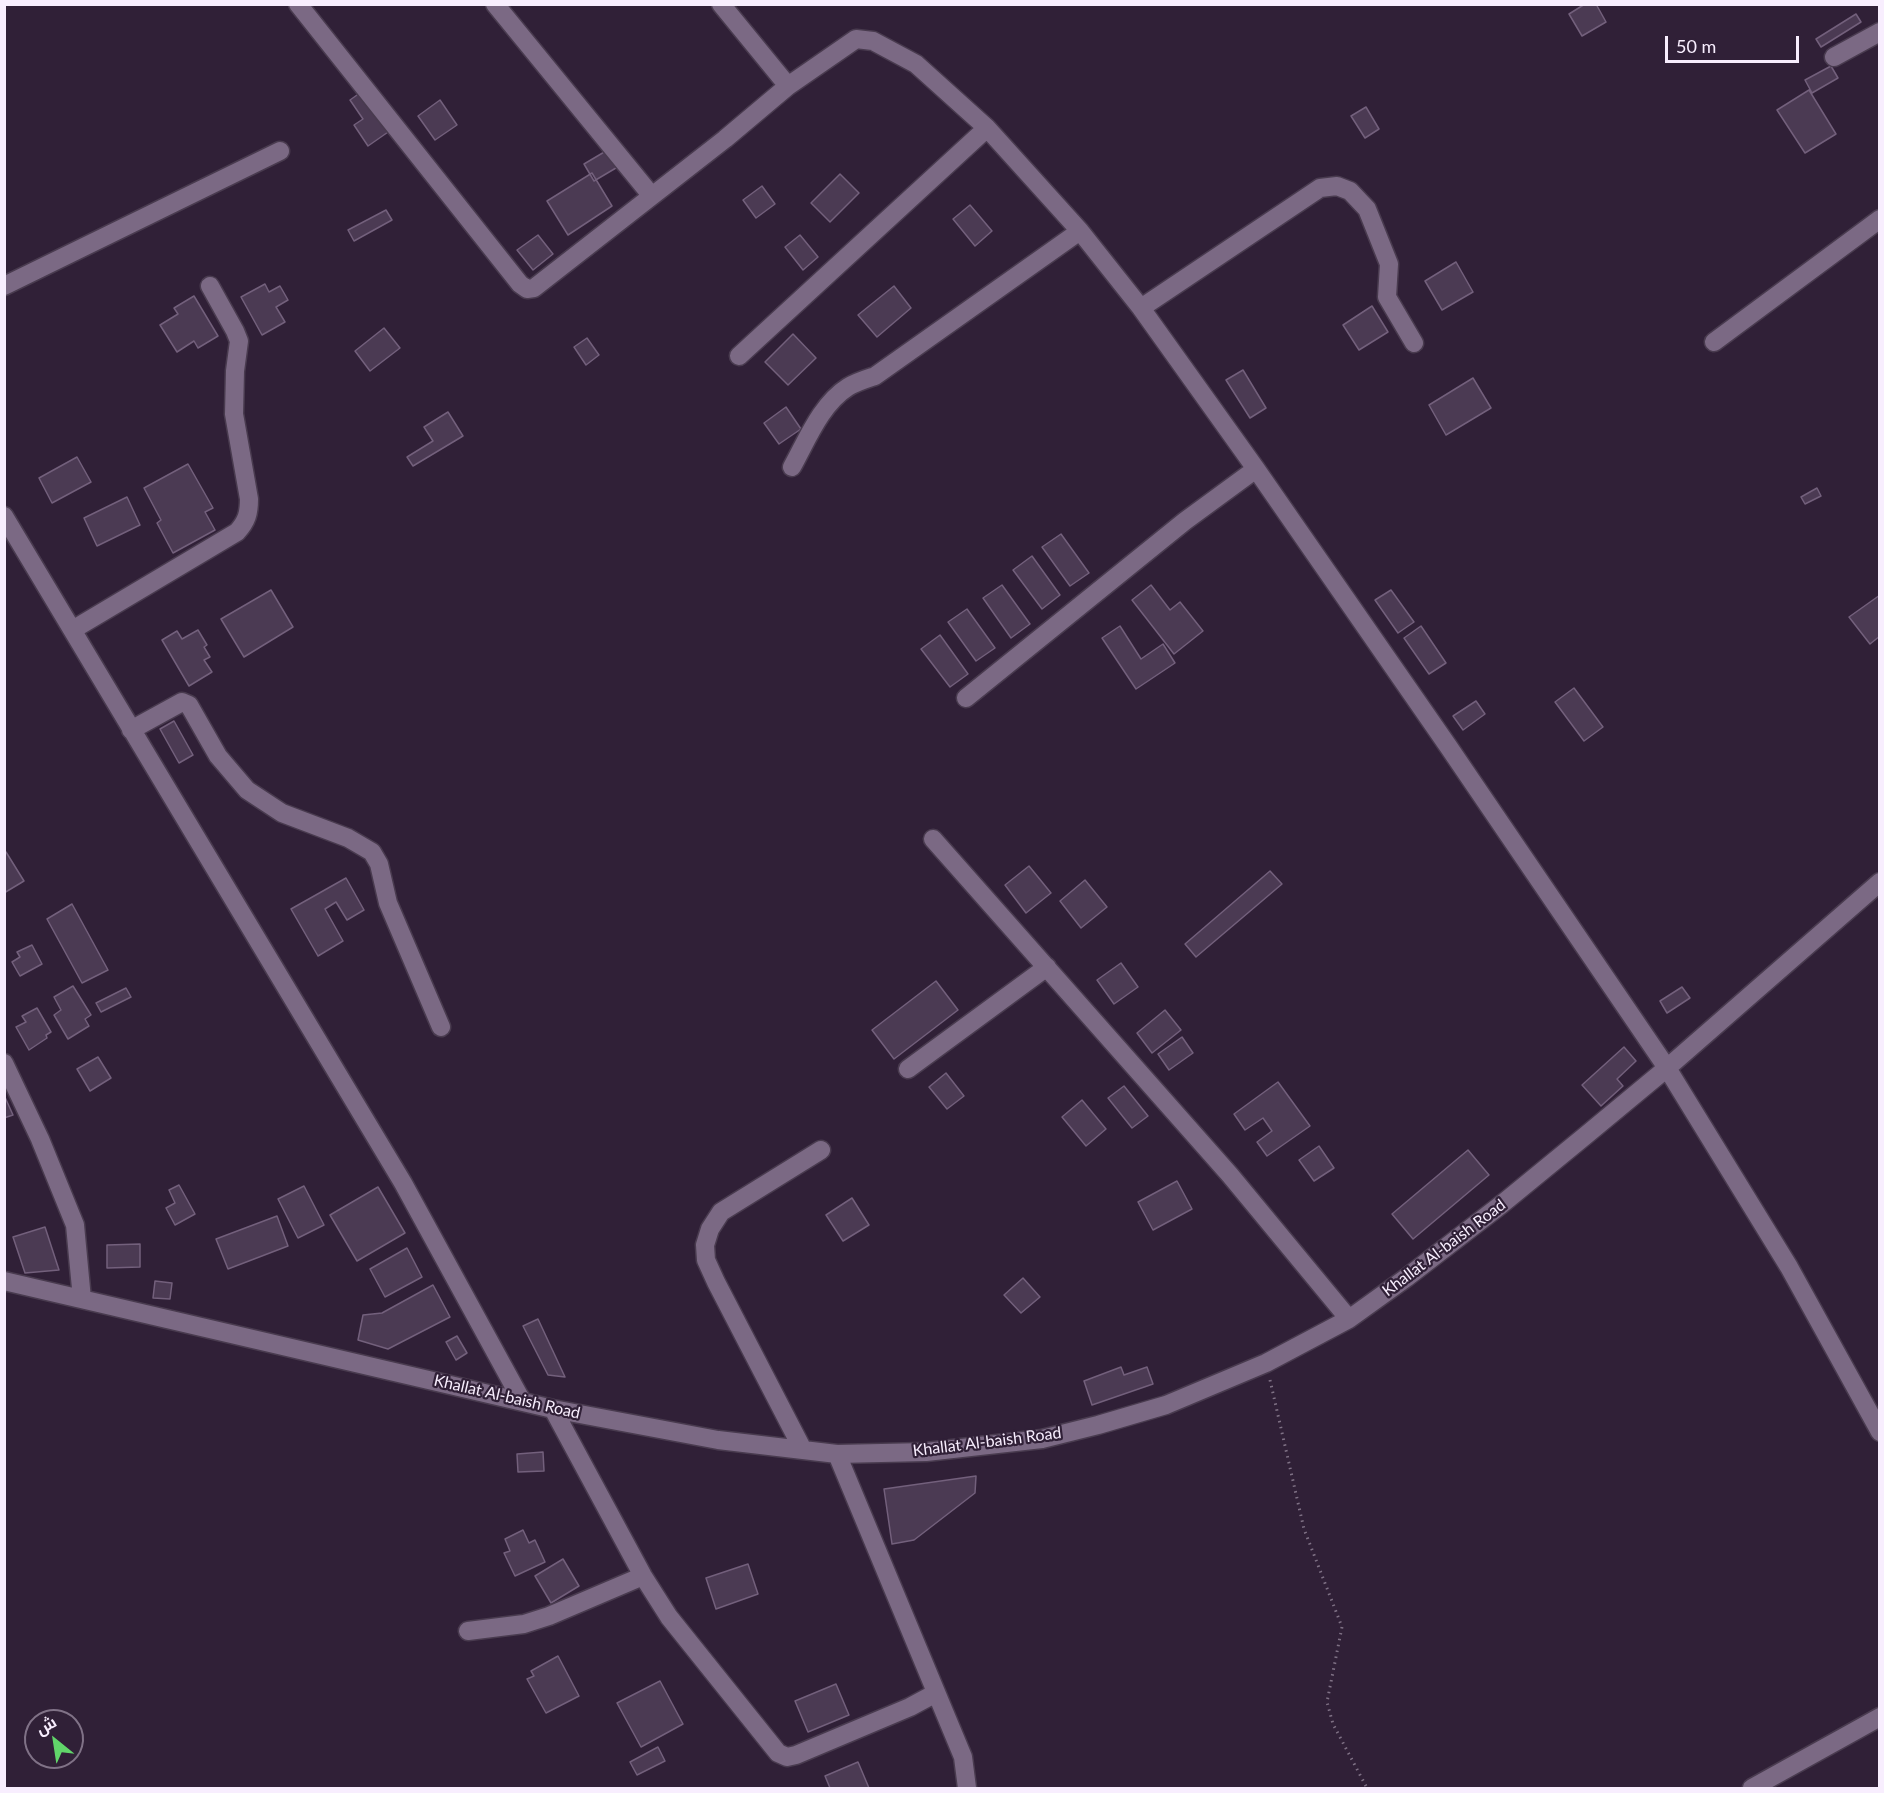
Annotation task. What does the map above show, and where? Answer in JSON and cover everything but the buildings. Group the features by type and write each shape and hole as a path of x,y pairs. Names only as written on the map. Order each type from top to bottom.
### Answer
{"street":[{"path":"298,4 524,288 534,288 725,139 788,86 849,42 862,39 873,41 916,64 987,128 1080,231 1141,308 1256,469 1667,1068 1789,1267 1880,1432"},
{"path":"495,4 651,195"},
{"path":"721,4 788,86"},
{"path":"1834,57 1880,32"},
{"path":"739,356 987,128"},
{"path":"4,286 280,151"},
{"path":"1141,308 1320,188 1337,186 1350,190 1367,209 1389,264 1387,297 1414,344"},
{"path":"1714,342 1880,219"},
{"path":"792,467 824,411 836,396 850,386 875,376 1080,231"},
{"path":"74,629 237,532 246,523 249,499 234,414 238,341 235,331 210,286"},
{"path":"966,698 1185,521 1256,469"},
{"path":"4,516 74,629 131,730 403,1183 522,1401"},
{"path":"131,730 182,702 189,705 218,756 247,790 282,813 348,838 372,852 379,864 388,903 441,1027"},
{"path":"933,839 1230,1175 1349,1319"},
{"name":"Khallat Al-baish Road","path":"4,1281 553,1408 718,1440 837,1454 926,1452 1042,1439 1166,1405 1266,1363 1349,1319 1502,1204 1667,1068 1880,882"},
{"path":"908,1069 1047,967"},
{"path":"4,1063 40,1139 75,1225 82,1299"},
{"path":"803,1450 716,1282 706,1260 705,1245 710,1229 721,1212 821,1150"},
{"path":"553,1408 643,1576 669,1617 778,1753 787,1757 910,1707 936,1693"},
{"path":"837,1454 963,1757 967,1788"},
{"path":"468,1631 524,1624 549,1616 643,1576"},
{"path":"1752,1788 1880,1717"}],"path":[{"path":"1266,1363 1304,1529 1341,1627 1326,1702 1333,1724 1367,1788"}]}
